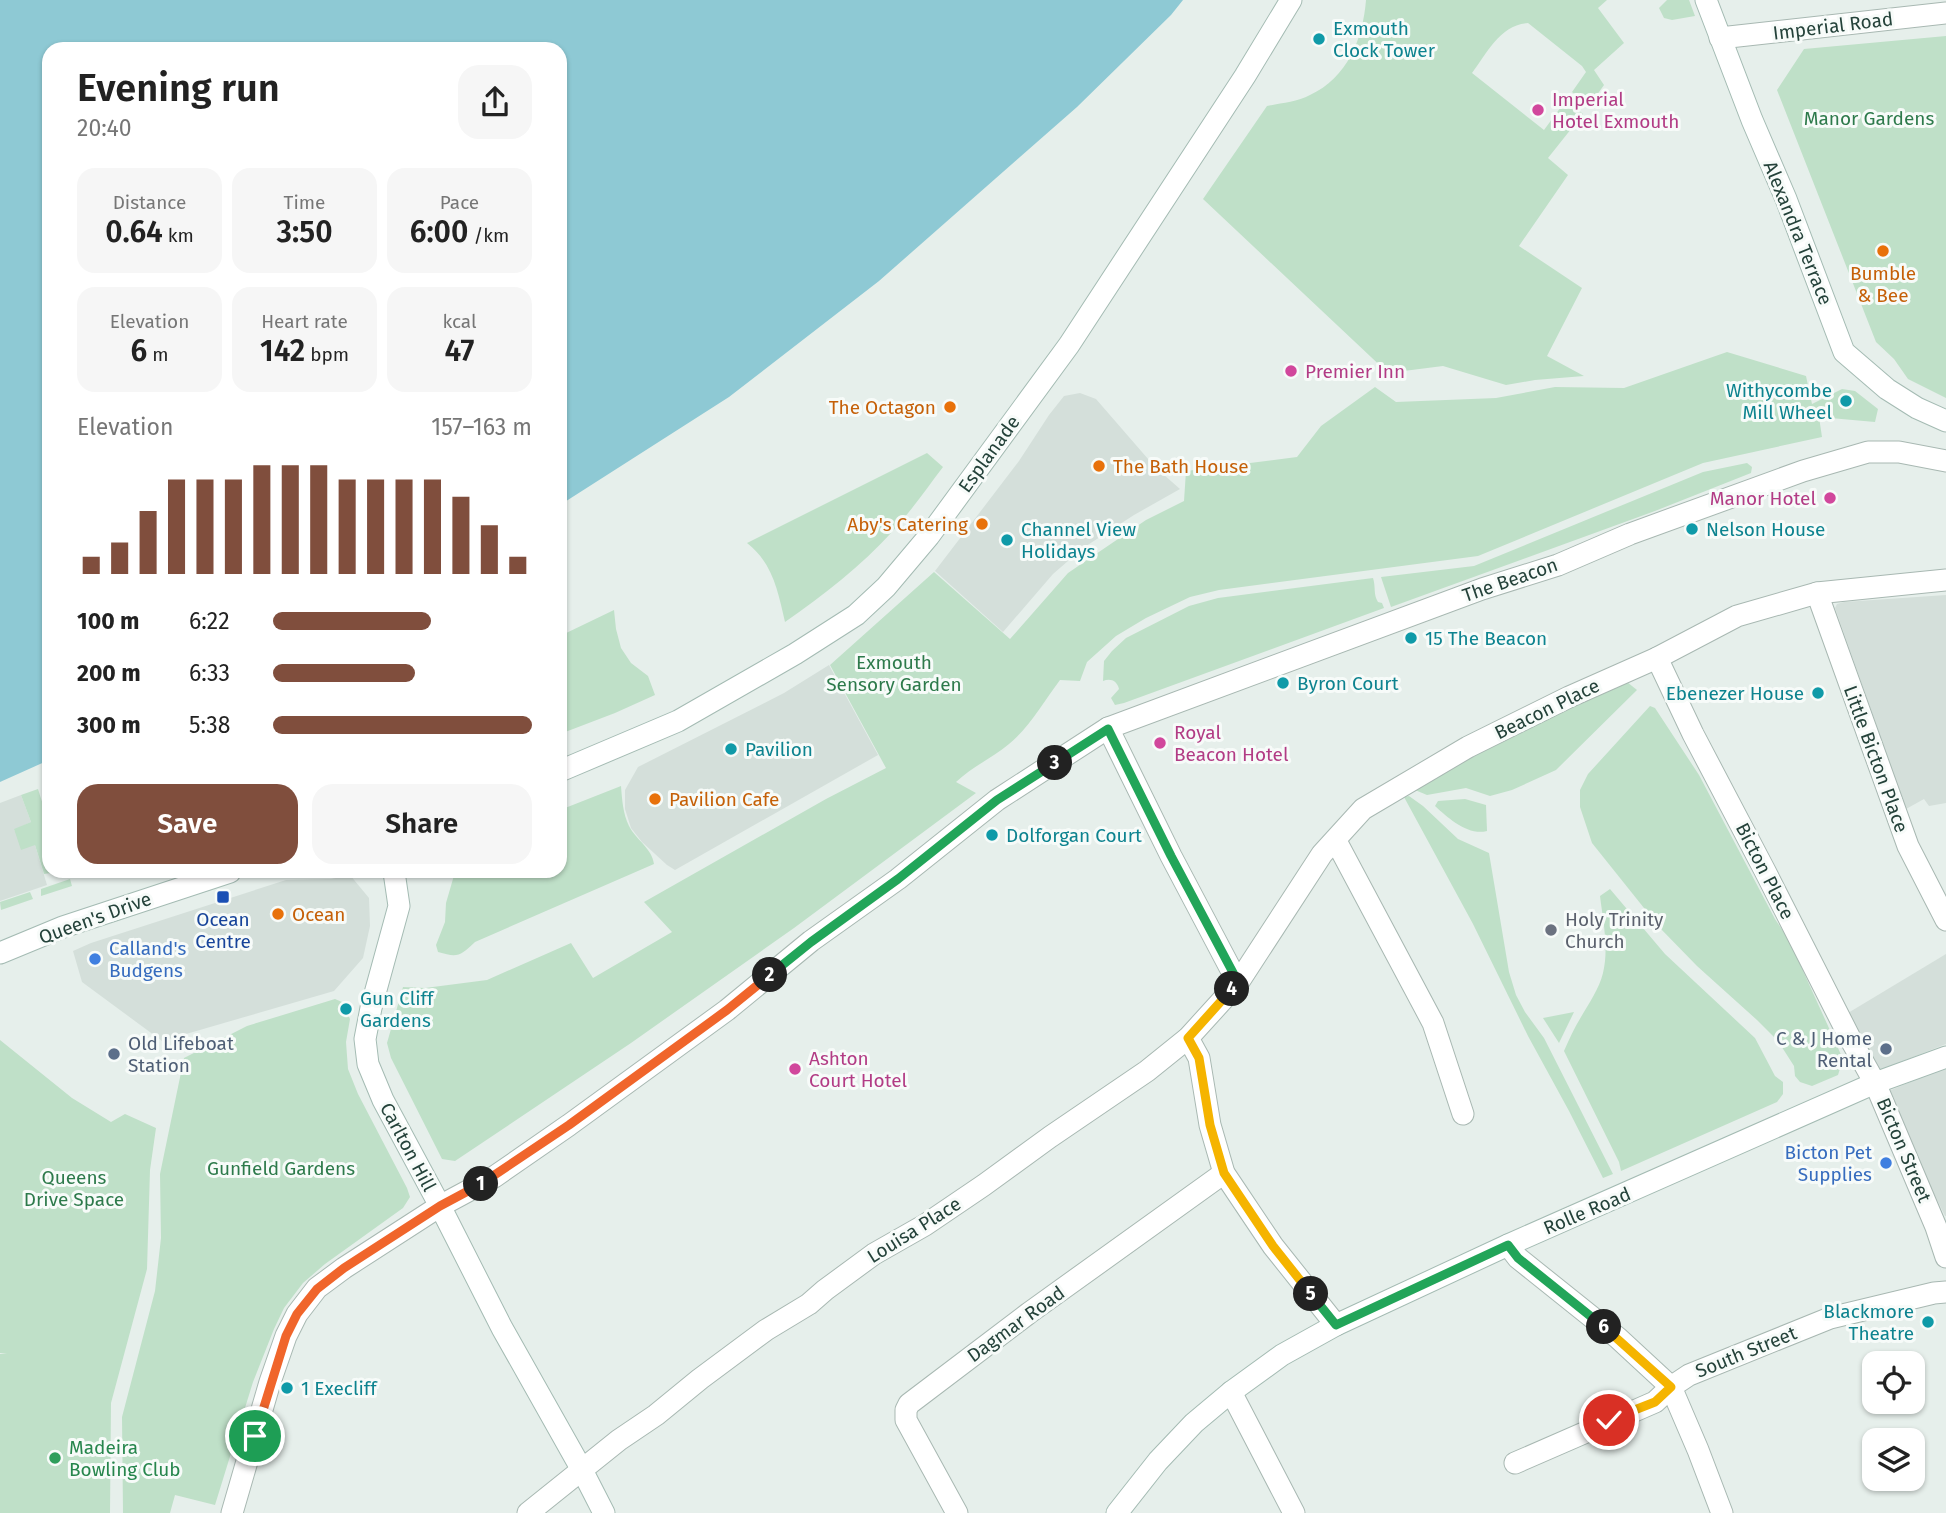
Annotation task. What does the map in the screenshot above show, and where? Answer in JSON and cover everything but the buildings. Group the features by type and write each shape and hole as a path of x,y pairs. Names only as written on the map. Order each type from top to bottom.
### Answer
{"street":[{"name":"Esplanade","path":"567,768 688,715 856,615 886,587 929,536 1069,345 1291,0"},
{"name":"Alexandra Terrace","path":"1706,0 1844,352 1886,389 1917,408 1946,421"},
{"name":"Imperial Road","path":"1720,38 1946,13"},
{"name":"The Beacon","path":"232,1513 286,1336 297,1314 317,1289 344,1268 440,1206 494,1177 569,1125 727,1010 811,942 898,879 997,800 1108,729 1482,589 1558,565 1630,534 1803,471 1868,452 1899,452 1946,461"},
{"name":"Beacon Place","path":"1238,982 1322,854 1363,809 1403,784 1490,736 1657,658 1737,616 1817,593 1946,580"},
{"name":"Little Bicton Place","path":"1817,593 1908,846 1946,920"},
{"name":"Bicton Place","path":"1657,658 1693,734 1875,1083"},
{"path":"1108,729 1238,982"},
{"path":"1336,841 1433,1023 1463,1114"},
{"name":"Queen's Drive","path":"0,953 63,927 212,878"},
{"name":"Carlton Hill","path":"395,878 399,906 365,1038 368,1064 383,1100 502,1328 604,1513"},
{"name":"Louisa Place","path":"528,1513 766,1330 809,1304 874,1254 925,1225 1147,1071 1188,1038 1238,982"},
{"path":"1188,1038 1199,1058 1210,1125 1224,1173 1273,1246 1336,1325"},
{"name":"Rolle Road","path":"1117,1513 1158,1461 1194,1423 1282,1355 1336,1325 1508,1245 1875,1083 1946,1057"},
{"name":"Bicton Street","path":"1875,1083 1941,1224 1946,1257"},
{"name":"Dagmar Road","path":"957,1513 906,1420 909,1404 1224,1173"},
{"path":"1508,1245 1518,1258 1618,1338 1671,1387 1722,1513"},
{"name":"South Street","path":"1515,1463 1655,1402 1689,1375 1829,1318 1946,1292"},
{"path":"1231,1392 1294,1513"}],"shaded area":[{"path":"1080,393 1096,399 1155,467 1180,489 1083,548 1053,574 1003,632 935,571 1019,461 1064,396"},
{"path":"1946,595 1946,803 1929,806 1924,799 1906,809 1835,608 1837,604 1844,602"},
{"path":"829,665 878,755 675,870 642,842 631,828 625,809 625,790 638,767 784,693"},
{"path":"21,795 31,822 14,830 35,845 42,878 45,878 47,885 0,901 0,803"},
{"path":"352,878 369,898 370,926 363,958 334,991 162,1041 82,982 73,951 91,943 286,880"},
{"path":"1946,954 1946,1044 1878,1071 1848,1013"},
{"path":"1946,1067 1946,1216 1945,1216 1884,1093"}],"green space":[{"path":"1366,0 1607,0 1598,8 1624,43 1594,70 1604,85 1589,106 1572,92 1586,72 1582,66 1528,23 1502,34 1472,73 1544,130 1566,100 1583,114 1548,158 1568,175 1519,246 1582,288 1547,356 1584,376 1506,385 1443,366 1388,373 1203,199 1267,106 1310,95 1323,88 1343,68 1357,43"},
{"path":"1667,0 1689,0 1695,16 1672,20 1664,18 1659,8"},
{"name":"Manor Gardens","path":"1946,36 1946,398 1908,379 1894,359 1876,342 1777,90 1804,49"},
{"name":"Exmouth Sensory Garden","path":"1727,352 1806,376 1812,404 1842,389 1855,391 1878,409 1875,422 1819,417 1822,437 1703,463 1478,556 1219,590 1190,597 1146,618 1116,636 1087,662 1080,681 1060,680 1017,737 956,782 976,793 794,928 631,1043 455,1161 442,1159 391,1058 387,1043 403,987 425,988 487,980 571,943 593,978 672,932 644,902 886,768 830,665 934,572 1010,639 1068,573 1146,520 1184,501 1186,471 1297,457 1321,426 1375,387 1396,402 1496,398 1555,387 1624,388"},
{"path":"927,453 943,467 900,523 855,568 785,622 769,569 747,543"},
{"path":"1747,463 1752,467 1751,473 1655,511 1391,607 1381,577 1474,566 1703,472"},
{"path":"1373,578 1376,599 1384,608 1124,703 1115,705 1111,698 1119,689 1115,682 1103,681 1104,661 1126,638 1189,606 1218,598"},
{"path":"614,610 621,648 631,663 648,676 655,695 567,731 567,633"},
{"path":"1627,682 1637,690 1556,770 1512,790 1490,796 1466,788 1427,795 1415,790 1533,721"},
{"path":"1650,706 1655,708 1699,775 1775,919 1789,940 1843,1059 1838,1075 1812,1086 1800,1082 1795,1076 1794,1066 1778,1041 1660,928 1592,843 1580,807 1580,790 1588,774"},
{"path":"621,786 627,821 650,853 654,864 475,942 458,954 438,952 436,945 445,922 446,903 453,878 567,878 567,807"},
{"path":"38,789 42,802 42,868 35,845 21,850 14,829 31,822 21,795"},
{"path":"1409,796 1458,839 1489,853 1509,972 1516,995 1544,1038 1613,1174 1603,1178 1473,924 1404,797"},
{"path":"1465,799 1486,805 1487,831 1466,828 1452,821 1435,806 1438,801"},
{"path":"70,879 72,886 41,896 41,889"},
{"path":"1610,889 1665,954 1755,1038 1775,1076 1783,1082 1783,1094 1777,1102 1621,1171 1564,1051 1603,973 1605,944 1600,896"},
{"path":"30,892 33,899 1,910 0,902"},
{"name":"Gunfield Gardens","path":"335,999 342,1002 350,1019 346,1042 348,1069 410,1197 403,1208 303,1283 284,1308 253,1382 215,1505 175,1495 170,1513 123,1513 122,1417 155,1291 161,1238 160,1174 184,1058 247,1026"},
{"path":"1574,1012 1559,1043 1543,1018"},
{"name":"Queens Drive Space","path":"0,1040 72,1098 111,1122 125,1114 156,1128 150,1170 147,1269 111,1403 110,1513 0,1513 0,1354 7,1354 0,1353"}],"water":[{"path":"0,0 1183,0 1077,107 879,281 729,397 567,501 567,42 42,42 42,763 0,782"}],"place":[{"name":"Exmouth Clock Tower","path":"1319,39"},
{"name":"Imperial Hotel Exmouth","path":"1538,110"},
{"name":"Bumble & Bee","path":"1883,251"},
{"name":"Premier Inn","path":"1291,371"},
{"name":"Withycombe Mill Wheel","path":"1846,401"},
{"name":"The Octagon","path":"950,407"},
{"name":"The Bath House","path":"1099,466"},
{"name":"Manor Hotel","path":"1830,498"},
{"name":"Aby's Catering","path":"982,524"},
{"name":"Nelson House","path":"1692,529"},
{"name":"Channel View Holidays","path":"1007,540"},
{"name":"15 The Beacon","path":"1411,638"},
{"name":"Byron Court","path":"1283,683"},
{"name":"Ebenezer House","path":"1818,693"},
{"name":"Royal Beacon Hotel","path":"1160,743"},
{"name":"Pavilion","path":"731,749"},
{"name":"Pavilion Cafe","path":"655,799"},
{"name":"Dolforgan Court","path":"992,835"},
{"name":"Ocean Centre","path":"223,897"},
{"name":"Ocean","path":"278,914"},
{"name":"Holy Trinity Church","path":"1551,930"},
{"name":"Calland's Budgens","path":"95,959"},
{"name":"Gun Cliff Gardens","path":"346,1009"},
{"name":"C & J Home Rental","path":"1886,1049"},
{"name":"Old Lifeboat Station","path":"114,1054"},
{"name":"Ashton Court Hotel","path":"795,1069"},
{"name":"Bicton Pet Supplies","path":"1886,1163"},
{"name":"Blackmore Theatre","path":"1928,1322"},
{"name":"1 Execliff","path":"287,1388"},
{"name":"Madeira Bowling Club","path":"55,1458"}],"route":[{"path":"255,1436 286,1336 297,1314 317,1289 344,1268 440,1206 494,1177 569,1125 727,1010 811,942 898,879 997,800 1108,729 1238,982 1188,1038 1199,1058 1210,1125 1224,1173 1273,1246 1336,1325 1508,1245 1518,1258 1618,1338 1671,1387 1655,1402 1609,1420"}]}
